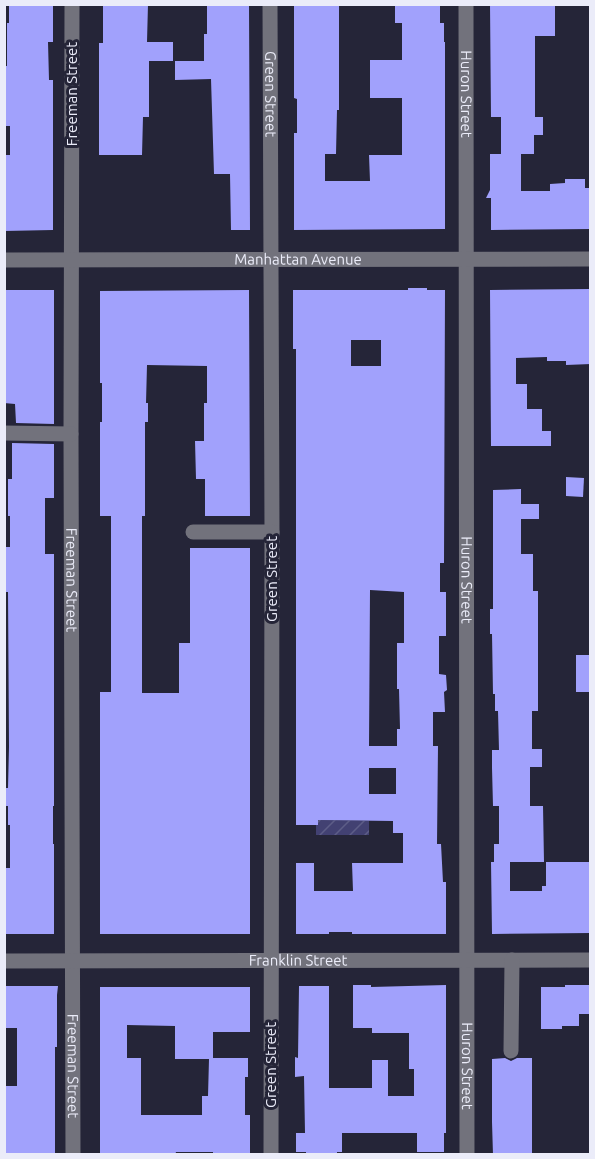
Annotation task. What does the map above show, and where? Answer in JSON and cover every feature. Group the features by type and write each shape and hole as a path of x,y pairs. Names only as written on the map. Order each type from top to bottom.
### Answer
{"street":[{"name":"Freeman Street","path":"72,4 73,1155"},
{"name":"Green Street","path":"270,4 271,1155"},
{"name":"Huron Street","path":"466,4 467,1155"},
{"name":"Manhattan Avenue","path":"4,260 591,259"},
{"path":"4,433 71,434"},
{"path":"193,532 272,532"},
{"path":"511,1051 512,960"},
{"name":"Franklin Street","path":"4,961 591,960"}],"shaded area":[{"path":"318,820 369,821 369,835 316,835"}],"building":[{"path":"9,4 53,4 53,42 48,42 49,80 53,80 53,230 4,231 4,155 10,155 10,126 4,126 4,66 7,66"},
{"path":"103,4 148,4 147,42 173,42 173,61 149,61 149,117 143,117 142,155 99,155 99,43 103,43"},
{"path":"207,4 249,4 250,230 231,230 230,174 214,174 211,79 175,80 175,61 204,61"},
{"path":"294,4 339,4 339,110 337,110 336,154 325,154 325,181 370,181 369,155 402,155 402,98 370,98 370,60 402,60 402,23 395,23 395,4 440,4 440,23 444,23 445,42 445,229 294,230 294,133 297,133 297,99 294,98"},
{"path":"490,4 555,4 555,36 535,36 535,117 543,117 543,135 534,135 534,154 521,154 521,191 550,191 550,184 565,183 565,179 585,179 585,188 591,188 591,229 491,230 491,198 486,198 490,190 490,154 501,154 501,117 491,117"},
{"path":"408,288 427,288 427,290 445,290 444,563 440,563 440,592 446,592 446,636 439,636 439,674 446,675 447,690 444,692 445,712 433,712 433,746 438,746 437,844 441,844 443,882 446,882 446,934 329,932 329,934 296,934 296,863 314,863 314,891 353,891 352,863 403,863 403,833 393,833 393,821 318,820 318,825 296,825 296,349 293,349 293,290 408,290","holes":["351,340 381,340 381,366 351,366","370,590 404,592 404,643 397,643 400,729 397,729 397,746 369,746","369,768 396,768 396,794 369,794"]},
{"path":"591,289 591,364 566,365 566,361 547,361 547,357 516,358 516,384 527,384 527,409 542,409 542,431 551,431 551,446 491,446 490,290"},
{"path":"4,290 54,290 54,424 16,423 15,404 4,403"},
{"path":"249,290 250,516 205,516 205,479 196,479 195,441 204,441 207,366 147,365 145,516 142,516 142,693 179,693 179,643 190,643 190,548 250,548 250,934 100,934 100,692 111,692 111,516 100,516 102,383 100,383 100,291"},
{"path":"12,443 54,444 54,498 45,498 45,554 54,554 54,934 4,934 4,868 10,868 10,825 8,825 8,806 4,806 4,788 8,788 9,747 8,592 4,592 4,547 10,547 8,479 12,479"},
{"path":"566,477 584,478 583,497 566,496"},
{"path":"521,489 521,504 539,504 539,519 521,519 521,554 533,554 533,591 538,591 538,711 532,711 532,749 542,749 542,767 530,767 530,806 543,806 544,862 510,862 510,891 542,891 542,886 546,886 546,862 591,862 591,933 492,934 491,862 494,862 494,844 499,844 499,806 493,806 492,768 492,750 499,750 498,711 495,711 495,694 493,694 492,634 490,634 490,609 493,609 493,490"},
{"path":"576,655 591,655 591,692 576,692"},
{"path":"353,985 371,985 371,987 446,985 444,1152 417,1152 417,1133 342,1133 342,1152 337,1152 337,1155 306,1155 306,1152 296,1152 296,1133 305,1133 304,1076 295,1077 295,1057 298,1058 299,986 329,986 329,1088 372,1088 372,1060 388,1060 388,1096 414,1096 414,1069 409,1069 409,1033 372,1033 372,1028 353,1028"},
{"path":"565,985 591,985 591,1014 579,1014 579,1026 541,1029 541,987 565,987"},
{"path":"4,986 58,986 57,1047 55,1047 55,1155 4,1155 4,1086 17,1086 17,1028 4,1028"},
{"path":"100,987 250,987 250,1032 213,1032 213,1058 248,1058 248,1077 245,1077 245,1115 250,1115 250,1155 176,1152 175,1155 100,1155","holes":["127,1025 175,1026 175,1059 209,1059 208,1096 202,1096 202,1115 141,1115 141,1058 127,1058"]},
{"path":"505,1058 511,1061 517,1058 532,1058 532,1155 493,1155 492,1059"}]}
